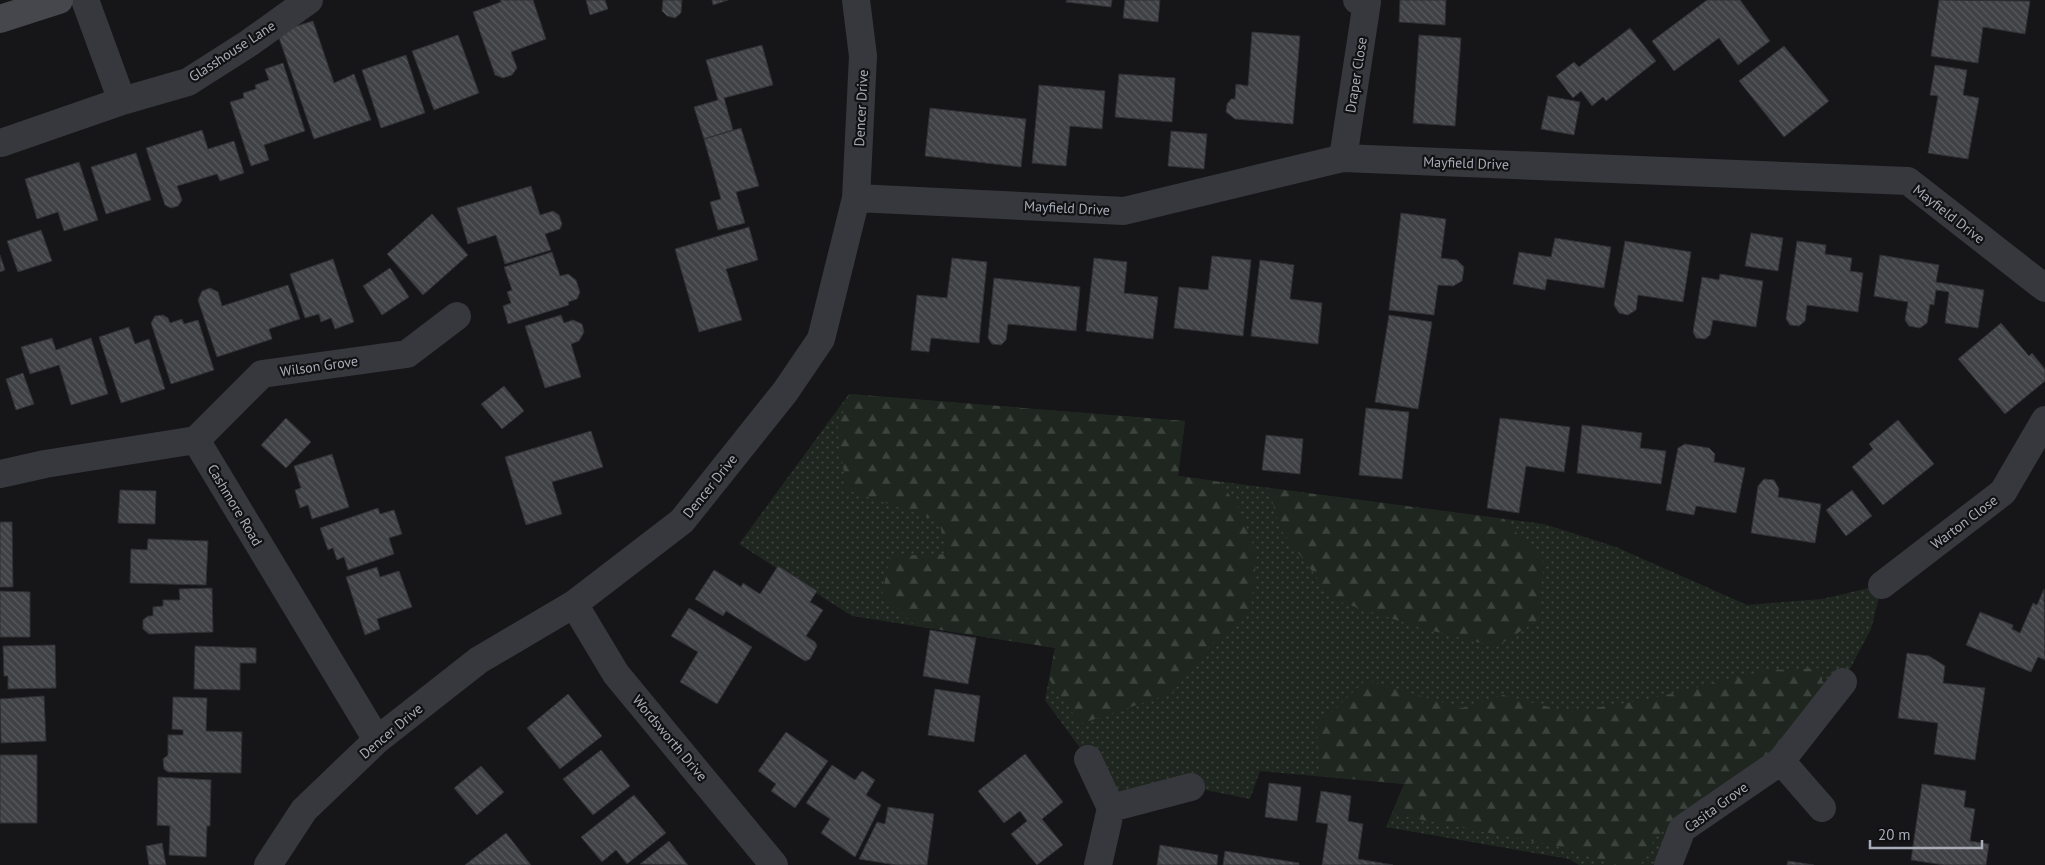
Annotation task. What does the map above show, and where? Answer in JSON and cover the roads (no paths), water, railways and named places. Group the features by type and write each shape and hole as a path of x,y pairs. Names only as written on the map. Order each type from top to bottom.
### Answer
{"street":[{"path":"0,19 59,0"},
{"path":"85,0 122,101"},
{"name":"Glasshouse Lane","path":"1,143 122,101 188,82 309,0"},
{"name":"Dencer Drive","path":"268,865 304,810 377,740 479,660 574,604 682,521 785,392 821,339 856,198 863,56 856,0"},
{"name":"Draper Close","path":"1343,158 1367,2 1358,0"},
{"name":"Mayfield Drive","path":"856,198 1124,211 1343,158 1908,181 2045,288"},
{"name":"Wilson Grove","path":"196,440 262,374 407,354 457,316"},
{"name":"Warton Close","path":"1882,585 2004,492 2045,420"},
{"path":"0,474 45,464 196,440"},
{"name":"Cashmore Road","path":"196,440 377,740"},
{"name":"Wordsworth Drive","path":"574,604 616,674 774,865"},
{"name":"Casita Grove","path":"1668,865 1682,829 1781,761 1843,682"},
{"path":"1088,758 1110,808 1098,865"},
{"path":"1781,761 1822,808"},
{"path":"1110,808 1191,787"}]}
